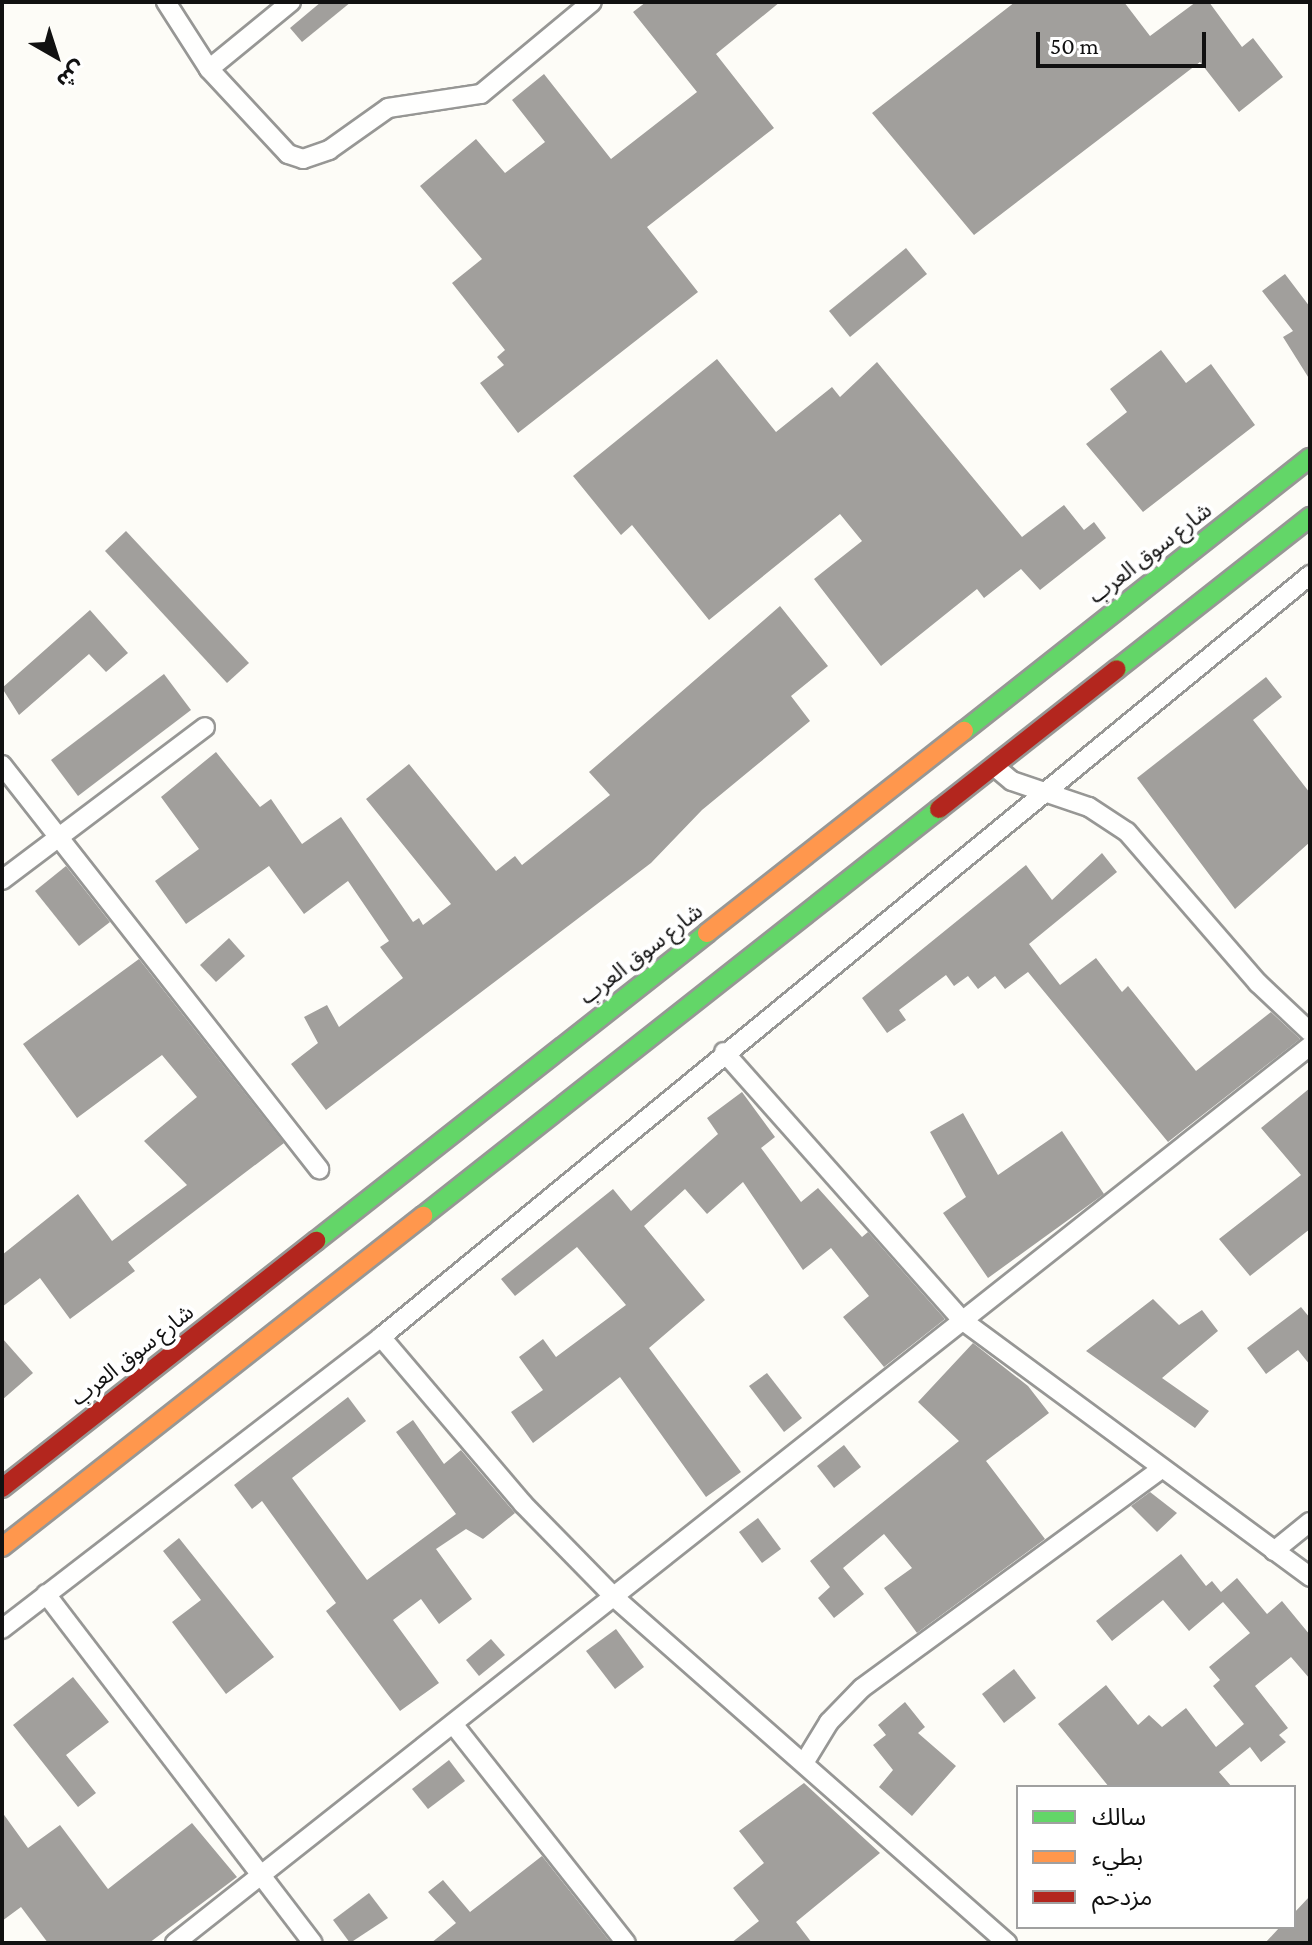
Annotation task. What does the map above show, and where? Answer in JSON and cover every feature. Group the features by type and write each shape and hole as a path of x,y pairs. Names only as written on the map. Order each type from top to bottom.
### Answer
{"main road":[{"name":"شارع سوق العرب","path":"2,1488 1310,458"},
{"path":"2,1547 1310,517"}],"street":[{"path":"166,2 209,69 288,154 316,157 388,108 481,94 592,2"},
{"path":"209,69 291,2"},
{"path":"2,1629 381,1337 724,1052 1310,575"},
{"path":"2,880 205,727"},
{"path":"2,765 319,1169"},
{"path":"994,766 1012,781 1089,807 1145,847 1258,983 1310,1032"},
{"path":"175,1943 1310,1046"},
{"path":"724,1052 962,1320 1160,1470 1310,1577"},
{"path":"381,1337 523,1504 614,1597 1007,1943"},
{"path":"804,1763 829,1722 862,1688 1160,1470"},
{"path":"1274,1551 1310,1522"},
{"path":"46,1594 313,1943"},
{"path":"453,1724 626,1943"}],"building":[{"path":"321,2 351,2 302,42 290,28"},
{"path":"646,2 780,2 716,54 774,128 647,227 698,292 518,433 480,383 504,365 497,357 505,350 452,283 482,259 420,186 476,139 505,173 545,142 512,100 544,74 611,159 697,92 633,12"},
{"path":"1015,2 1124,2 1150,36 1196,2 1209,2 1242,47 1253,38 1283,77 1239,112 1200,62 974,235 872,113"},
{"path":"906,248 927,274 850,337 829,311"},
{"path":"1285,274 1310,307 1310,380 1283,337 1293,331 1262,291"},
{"path":"1161,350 1186,383 1211,364 1255,425 1143,512 1086,444 1127,412 1110,389"},
{"path":"717,359 776,432 832,387 840,397 877,362 1022,537 1064,505 1084,530 1094,522 1106,538 1040,590 1021,569 984,598 977,589 881,666 814,579 862,541 840,514 709,620 632,525 621,535 573,476"},
{"path":"126,531 249,663 227,683 105,551"},
{"path":"780,606 828,666 791,696 810,721 702,810 651,863 326,1110 291,1064 318,1043 304,1017 327,1005 339,1027 403,978 380,947 389,941 348,881 304,914 269,866 186,924 155,881 199,849 161,797 216,752 260,807 271,799 302,844 341,817 413,922 419,918 423,925 451,904 366,799 409,764 496,871 515,856 522,865 610,795 589,772"},
{"path":"90,610 128,653 106,672 89,654 19,715 2,688"},
{"path":"164,674 191,710 78,796 51,760"},
{"path":"1266,677 1282,697 1253,720 1310,793 1310,842 1235,909 1137,778"},
{"path":"1102,853 1117,872 1029,944 1060,985 1096,958 1122,992 1128,986 1196,1071 1271,1012 1300,1039 1168,1142 1028,972 1005,989 995,976 978,989 968,976 954,986 946,975 899,1010 906,1020 887,1033 862,998 1026,865 1052,900"},
{"path":"66,866 110,922 79,946 35,891"},
{"path":"229,938 245,956 216,982 200,965"},
{"path":"139,959 284,1143 128,1262 135,1271 70,1319 40,1278 2,1307 2,1255 78,1194 112,1241 187,1185 144,1141 197,1097 162,1055 77,1118 23,1044"},
{"path":"1310,1088 1310,1229 1250,1276 1219,1239 1301,1175 1261,1128"},
{"path":"742,1092 775,1137 761,1148 801,1202 818,1188 862,1237 868,1232 945,1319 884,1367 843,1317 869,1296 831,1248 803,1270 743,1182 707,1214 685,1189 644,1226 705,1300 649,1348 741,1472 706,1497 620,1377 533,1443 511,1412 543,1390 519,1357 543,1339 556,1357 626,1305 577,1247 515,1296 501,1279 613,1189 631,1211 718,1134 707,1118"},
{"path":"963,1113 998,1175 1062,1131 1104,1194 988,1278 943,1213 966,1197 930,1132"},
{"path":"1153,1299 1179,1325 1202,1310 1218,1331 1162,1378 1209,1411 1195,1428 1086,1351"},
{"path":"1301,1307 1310,1318 1310,1365 1298,1350 1266,1374 1247,1348"},
{"path":"2,1338 33,1373 2,1400"},
{"path":"973,1343 1028,1386 1049,1413 986,1461 1045,1539 917,1633 884,1588 912,1568 884,1534 843,1568 864,1594 834,1618 818,1598 830,1587 810,1561 959,1441 918,1402"},
{"path":"767,1373 802,1418 784,1432 749,1386"},
{"path":"348,1397 366,1421 292,1478 367,1580 456,1514 396,1432 413,1420 444,1464 461,1450 515,1513 483,1539 466,1529 436,1549 472,1599 439,1624 421,1599 393,1620 439,1683 400,1711 326,1611 336,1603 262,1501 252,1509 234,1485"},
{"path":"844,1445 861,1467 834,1488 817,1466"},
{"path":"1150,1492 1177,1513 1157,1532 1131,1506"},
{"path":"758,1518 781,1549 762,1563 739,1532"},
{"path":"179,1538 274,1657 226,1694 172,1622 201,1600 163,1551"},
{"path":"1181,1554 1206,1586 1212,1581 1221,1592 1237,1578 1267,1614 1282,1601 1310,1635 1310,1679 1291,1657 1255,1686 1288,1728 1279,1735 1286,1742 1261,1762 1250,1747 1219,1772 1230,1785 1107,1785 1058,1724 1106,1685 1138,1725 1149,1715 1162,1727 1186,1708 1216,1747 1244,1724 1213,1686 1220,1680 1209,1667 1250,1633 1223,1602 1189,1631 1163,1600 1112,1641 1096,1621"},
{"path":"616,1629 644,1667 615,1689 586,1651"},
{"path":"491,1639 505,1655 479,1676 466,1660"},
{"path":"1014,1669 1036,1698 1004,1723 982,1694"},
{"path":"73,1677 109,1722 66,1755 96,1793 78,1807 13,1725"},
{"path":"905,1702 925,1727 918,1733 956,1766 912,1816 879,1787 893,1770 873,1745 886,1735 878,1725"},
{"path":"449,1760 465,1781 428,1809 412,1789"},
{"path":"804,1783 880,1853 796,1922 812,1943 731,1943 759,1921 733,1888 764,1863 739,1831"},
{"path":"2,1812 28,1848 60,1825 108,1889 192,1823 237,1877 149,1943 48,1943 21,1907 2,1921"},
{"path":"542,1856 611,1943 431,1943 456,1923 428,1892 443,1880 470,1912"},
{"path":"369,1893 388,1918 350,1943 333,1920"},
{"path":"1310,1896 1310,1943 1265,1943 1278,1929 1296,1929 1296,1911"}],"traffic: fast":[{"path":"964,731 1310,458"},
{"path":"1117,669 1310,517"},
{"path":"423,1216 939,809"},
{"path":"316,1241 707,933"}],"traffic: slow":[{"path":"707,933 964,731"},
{"path":"2,1547 423,1216"}],"traffic: jam":[{"path":"939,809 1117,669"},
{"path":"2,1488 316,1241"}]}
